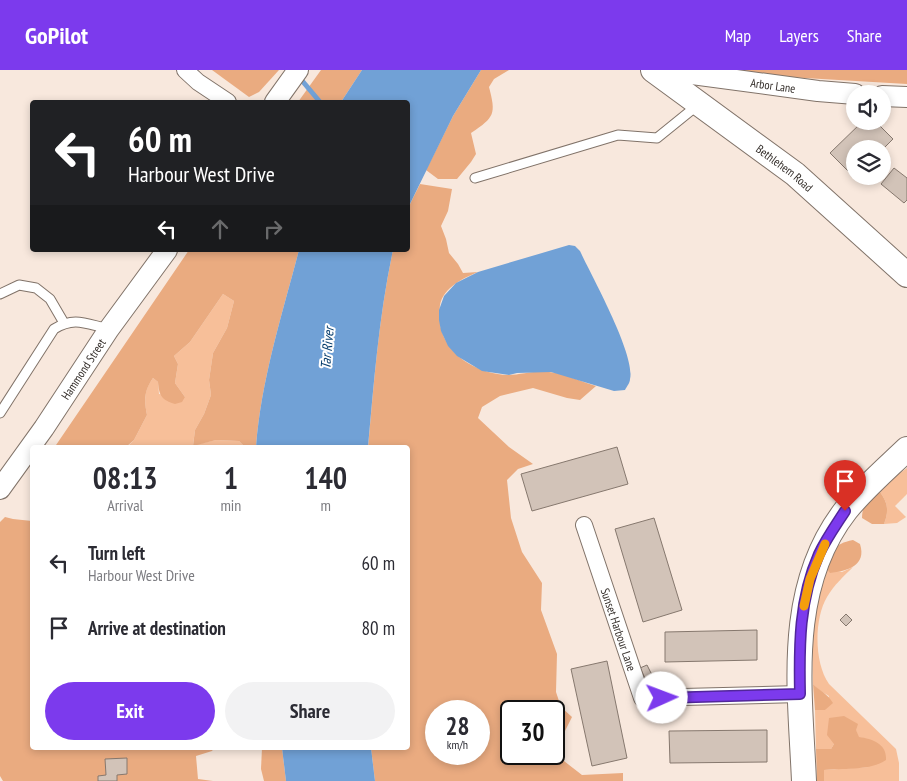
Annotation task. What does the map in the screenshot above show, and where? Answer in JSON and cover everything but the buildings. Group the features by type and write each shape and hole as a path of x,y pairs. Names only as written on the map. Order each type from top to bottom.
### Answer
{"main road":[{"name":"Bethlehem Road","path":"653,70 794,174 907,275"},
{"path":"804,781 800,694 801,631 804,602 810,579 820,554 845,511 907,449"}],"street":[{"path":"184,70 225,100"},
{"path":"276,100 298,70"},
{"name":"Arbor Lane","path":"662,70 846,93"},
{"path":"891,96 907,97"},
{"name":"Hammond Street","path":"30,445 44,428 109,329 166,252"},
{"name":"Hammond Street","path":"2,480 30,445"},
{"name":"Sunset Harbour Lane","path":"584,525 642,698 800,694"}],"lane":[{"path":"475,178 618,135 657,138 700,104"},
{"path":"0,294 20,285 36,288 50,299 64,323"},
{"path":"0,412 54,329 64,323 74,321 109,329"}],"shaded area":[{"path":"212,70 279,70 259,92 249,97"},
{"path":"321,70 362,70 342,100 299,100"},
{"path":"481,70 509,70 494,79 489,87 493,103 492,114 485,123 471,133 476,154 471,162 457,179 438,179 426,170 453,116"},
{"path":"725,70 907,70 907,84 755,75"},
{"path":"420,184 452,189 448,211 441,226 449,253 463,273 478,272 458,282 442,298 440,323 446,342 452,350 468,363 488,372 508,375 539,372 555,373 596,386 580,400 533,388 500,396 482,407 478,418 509,447 533,464 518,469 507,480 511,518 522,552 542,583 541,610 557,654 556,692 559,700 500,700 500,765 565,765 565,762 582,775 623,773 623,781 375,781 371,750 410,750 410,445 368,445 378,348 393,252 410,252 410,204"},
{"path":"188,252 298,252 267,372 256,445 243,445 239,441 216,440 193,445 195,430 204,414 211,395 209,380 213,353 227,328 234,301 223,294 190,342 174,356 178,364 175,383 185,397 182,402 175,404 164,399 160,394 158,382 153,378 146,396 147,415 134,440 128,445 56,445"},
{"path":"223,294 234,301 227,328 213,353 209,380 211,395 204,414 195,430 193,445 129,445 134,440 147,415 146,395 153,378 158,382 159,394 185,397 175,383 178,364 174,356 190,342"},
{"path":"216,440 239,441 243,445 193,445"},
{"path":"907,468 907,494 895,506 906,517 897,523 884,524 887,507 880,492 893,478"},
{"path":"880,492 887,507 886,519 884,524 872,524 862,518 863,509 869,500"},
{"path":"5,517 30,521 30,750 213,750 196,756 198,779 213,781 3,781 0,776 0,522"},
{"path":"853,540 860,544 861,558 849,569 830,573 827,569 834,549 841,544"},
{"path":"853,567 839,581 823,606 818,629 818,653 824,675 829,684 896,749 899,763 899,781 824,781 824,770 868,767 856,731 834,744 831,749 816,749 815,710 825,710 829,696 813,684 813,640 816,612 827,569 842,572"},
{"path":"813,684 833,703 825,710 815,710"},
{"path":"565,711 572,717 565,731"},
{"path":"844,716 858,724 856,730 859,737 869,739 882,746 886,754 886,760 872,766 824,770 824,781 817,781 816,749 831,749 834,744 827,735 829,718"},
{"path":"262,750 282,750 286,781 264,781 261,769"}],"water":[{"path":"362,70 481,70 453,116 410,204 410,100 342,100"},
{"path":"569,245 575,246 580,251 620,334 630,368 630,380 625,390 614,391 551,372 509,375 482,371 457,356 448,346 441,331 439,320 439,310 444,296 456,283 478,272"},
{"name":"Tar River","path":"298,252 393,252 381,323 368,445 256,445 262,397 279,323"},
{"path":"282,750 371,750 375,781 286,781"}],"waterway":[{"path":"299,77 318,100"}],"slow traffic":[{"path":"804,606 810,579 825,544"}],"route":[{"path":"662,698 800,694 801,631 804,602 810,579 820,554 831,532 845,511"}]}
